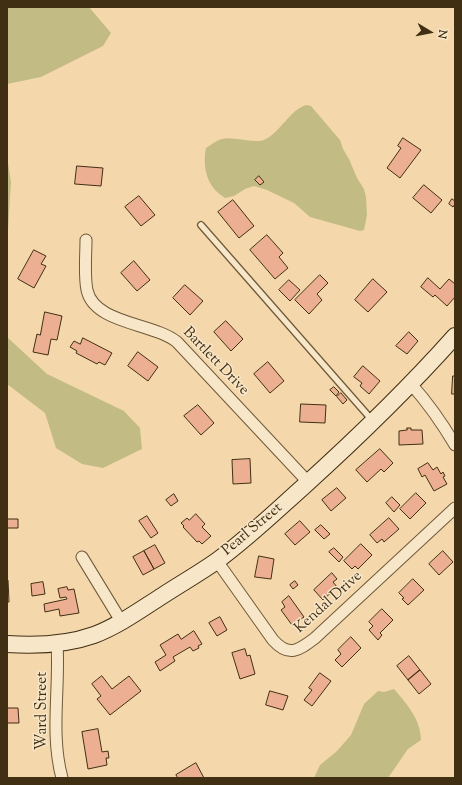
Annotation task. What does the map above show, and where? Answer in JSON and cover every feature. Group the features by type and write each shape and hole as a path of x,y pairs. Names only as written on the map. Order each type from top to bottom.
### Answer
{"street":[{"name":"Bartlett Drive","path":"86,240 87,290 91,300 106,313 118,319 163,334 178,342 308,482"},
{"name":"Pearl Street","path":"7,644 57,643 93,635 121,622 217,561 251,534 374,422 455,336"},
{"path":"411,384 438,417 455,445"},
{"name":"Kendal Drive","path":"217,561 273,640 283,649 290,651 297,650 315,638 455,508"},
{"path":"82,557 121,622"},
{"name":"Ward Street","path":"57,643 58,672 56,728 58,757 62,778"}],"lane":[{"path":"201,225 374,422"}],"shaded area":[{"path":"7,7 89,7 111,33 103,46 41,77 7,84"},
{"path":"306,105 311,106 340,140 357,178 364,189 367,215 364,230 360,231 310,217 294,203 267,190 254,186 245,189 234,196 225,198 215,190 209,181 205,165 206,148 216,141 227,138 250,141 261,141 266,139 277,131 290,116"},
{"path":"7,156 11,182 7,247"},
{"path":"7,337 47,374 124,411 140,428 142,449 103,468 82,464 56,448 45,413 7,384"},
{"path":"394,689 408,706 416,719 419,726 421,740 408,749 388,778 314,778 320,765 337,751 351,735 364,704 378,691 384,692"}],"building":[{"path":"403,138 421,150 400,178 387,168 401,148 398,146"},
{"path":"77,166 103,168 101,186 75,184"},
{"path":"259,176 264,182 260,185 255,180"},
{"path":"424,185 442,200 431,213 413,198"},
{"path":"139,196 155,215 141,226 125,207"},
{"path":"452,199 455,201 453,207 449,204"},
{"path":"233,200 254,226 239,238 218,212"},
{"path":"267,235 283,253 279,257 288,268 275,279 250,250"},
{"path":"34,250 46,256 41,264 46,266 34,288 18,279"},
{"path":"134,261 150,280 137,291 121,273"},
{"path":"320,275 328,283 317,294 322,300 309,314 295,300"},
{"path":"428,278 440,289 449,279 455,284 455,297 447,306 435,295 433,297 421,287"},
{"path":"373,279 387,292 368,312 355,300"},
{"path":"289,280 300,290 290,301 279,290"},
{"path":"185,285 203,301 190,315 173,298"},
{"path":"45,312 62,316 57,340 51,339 48,355 33,352 37,334 40,335"},
{"path":"226,321 243,339 231,351 214,332"},
{"path":"409,332 418,341 407,354 396,346"},
{"path":"83,338 112,353 105,365 99,362 97,364 76,353 77,351 70,347 74,341 80,344"},
{"path":"138,352 158,367 148,381 128,366"},
{"path":"268,362 284,381 270,393 254,374"},
{"path":"363,366 380,381 369,394 360,386 362,383 354,377"},
{"path":"453,376 455,376 455,394 452,394"},
{"path":"334,387 339,392 336,396 330,390"},
{"path":"341,393 347,400 343,404 337,397"},
{"path":"301,404 326,405 325,423 300,422"},
{"path":"198,405 214,423 201,435 184,416"},
{"path":"407,428 411,428 411,430 422,430 423,444 399,445 399,431 407,430"},
{"path":"380,449 393,463 384,472 381,469 367,482 356,470"},
{"path":"250,459 251,483 233,484 232,460"},
{"path":"428,463 433,470 437,467 441,474 443,472 445,476 443,477 447,484 434,491 425,475 422,477 418,469"},
{"path":"337,488 346,498 331,511 322,500"},
{"path":"416,493 426,503 410,519 400,509"},
{"path":"174,494 178,501 171,506 166,500"},
{"path":"392,497 400,505 394,512 386,503"},
{"path":"196,514 205,524 202,527 211,536 202,544 199,541 197,542 181,523 187,518 189,520"},
{"path":"147,516 158,533 151,538 139,521"},
{"path":"389,518 399,529 384,542 382,539 377,543 370,535"},
{"path":"7,519 18,519 18,528 7,528"},
{"path":"300,521 310,532 295,545 285,534"},
{"path":"321,525 330,534 324,539 315,530"},
{"path":"361,544 372,555 358,569 355,566 352,569 344,561"},
{"path":"155,545 165,563 154,569 144,551"},
{"path":"334,548 343,557 339,562 329,552"},
{"path":"144,551 154,569 143,575 133,557"},
{"path":"443,551 453,562 439,575 429,564"},
{"path":"259,556 274,559 271,579 255,577"},
{"path":"332,573 337,579 333,582 337,587 323,600 314,590"},
{"path":"413,579 424,590 408,605 399,593"},
{"path":"8,580 9,602 7,602"},
{"path":"295,581 298,585 293,589 290,585"},
{"path":"43,582 45,594 32,596 31,584"},
{"path":"67,587 68,590 74,589 79,613 60,616 59,609 45,612 44,604 67,599 66,597 60,598 58,589"},
{"path":"289,596 304,617 292,625 281,610 285,607 282,602"},
{"path":"382,609 393,620 380,633 382,635 378,640 369,630 373,626 369,622"},
{"path":"220,617 227,630 217,636 209,623"},
{"path":"194,631 202,644 198,646 199,648 193,651 190,647 173,657 175,661 160,671 155,662 166,655 160,645 178,634 181,639"},
{"path":"351,637 361,648 342,667 335,660 341,654 338,650"},
{"path":"245,649 247,656 250,655 255,674 240,679 232,653"},
{"path":"409,656 420,670 408,680 397,666"},
{"path":"420,670 431,684 419,694 408,680"},
{"path":"320,673 331,681 312,706 304,700 312,690 309,688"},
{"path":"102,676 112,689 129,676 141,691 110,715 97,699 101,696 92,684"},
{"path":"270,691 288,696 283,710 266,705"},
{"path":"7,708 18,708 19,723 7,723"},
{"path":"98,729 102,752 108,751 109,758 106,758 107,765 88,769 82,732"},
{"path":"196,763 204,778 178,778 176,775"}]}
